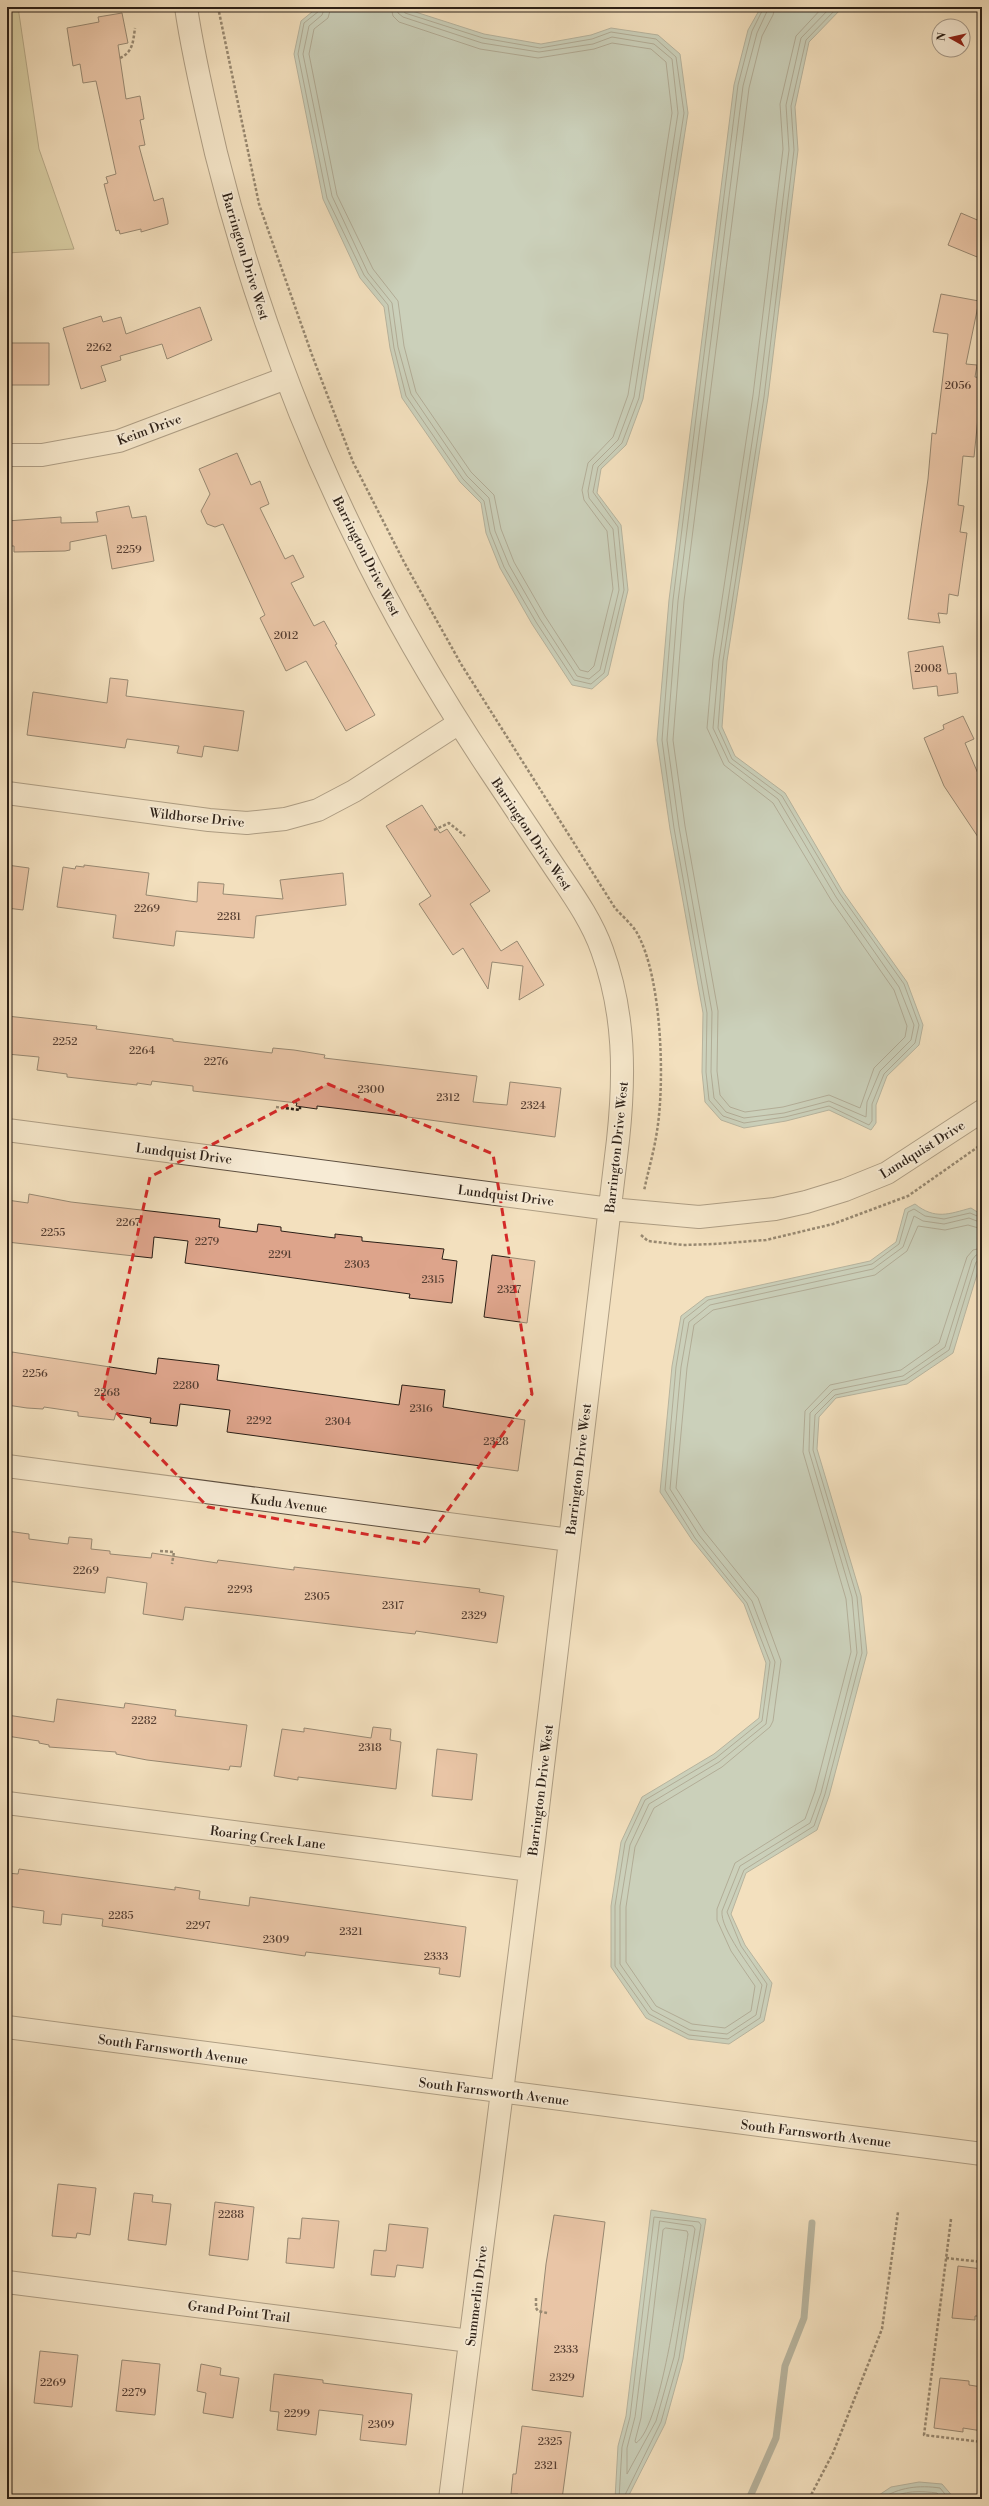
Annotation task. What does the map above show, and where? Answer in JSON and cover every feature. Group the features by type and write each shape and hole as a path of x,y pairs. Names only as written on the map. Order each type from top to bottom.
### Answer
{"street":[{"name":"Barrington Drive West","path":"186,7 208,118 233,218 256,293 286,378 354,536 459,723 586,914 602,949 613,985 622,1032 624,1088 502,2092"},
{"name":"Keim Drive","path":"7,455 42,455 119,441 286,378"},
{"name":"Wildhorse Drive","path":"7,793 209,820 248,823 285,819 318,810 354,791 459,723"},
{"name":"Lundquist Drive","path":"7,1130 610,1208 699,1217 776,1210 845,1190 886,1173 982,1111"},
{"name":"Kudu Avenue","path":"7,1466 570,1540"},
{"name":"Roaring Creek Lane","path":"7,1803 530,1870"},
{"name":"South Farnsworth Avenue","path":"7,2027 982,2154"},
{"name":"Summerlin Drive","path":"450,2499 502,2092"},
{"name":"Grand Point Trail","path":"7,2282 470,2341"}],"path":[{"path":"218,7 260,204 312,355 353,462 404,562 460,664 615,908 637,933 648,962 657,1003 661,1059 658,1130 643,1194"},
{"path":"120,58 128,54 132,48 134,28"},
{"path":"434,830 449,823 465,836"},
{"path":"276,1107 300,1110 300,1106"},
{"path":"160,1551 174,1552 172,1564"},
{"path":"809,2499 833,2453 882,2329 898,2212"},
{"path":"951,2219 924,2435 982,2442"},
{"path":"946,2258 982,2262"},
{"path":"536,2298 536,2308 538,2311 547,2312"}],"highlighted area":[{"path":"328,1084 493,1154 532,1394 423,1544 208,1507 102,1398 150,1177"}],"green space":[{"path":"7,7 18,7 39,149 74,249 7,253"}],"water":[{"path":"318,7 400,7 484,34 541,44 591,35 611,28 658,35 680,54 688,113 643,399 626,445 601,469 597,493 621,525 628,590 608,675 592,689 572,685 532,624 500,568 486,533 481,503 460,482 402,398 390,348 384,307 360,278 323,199 294,54 301,21"},
{"path":"761,7 843,7 809,42 795,107 798,150 768,397 727,661 722,727 735,756 785,793 843,892 907,982 923,1025 919,1045 887,1076 876,1105 876,1123 871,1130 829,1110 786,1121 744,1128 721,1120 705,1102 702,1072 703,1013 670,829 657,740 669,600 734,85 748,30"},
{"path":"915,1204 922,1209 936,1214 949,1214 971,1208 982,1215 982,1258 953,1353 907,1384 836,1398 819,1417 817,1449 861,1596 867,1653 829,1796 817,1830 746,1873 731,1914 745,1945 772,1983 764,2021 729,2044 688,2039 646,2018 611,1967 611,1906 621,1842 642,1797 714,1754 759,1718 766,1663 744,1604 692,1540 660,1492 672,1366 681,1316 706,1297 870,1261 896,1242 905,1209"},
{"path":"651,2210 706,2219 683,2359 665,2424 627,2499 615,2499 618,2446 626,2416"},
{"path":"919,2482 942,2484 955,2499 873,2499 891,2487"}],"building":[{"path":"122,13 128,43 118,45 126,99 140,96 144,119 140,120 145,145 139,146 154,201 163,198 168,224 141,232 141,229 120,234 119,230 116,231 104,184 108,183 106,177 116,174 96,81 83,83 80,64 73,66 67,28 99,22 98,17"},
{"path":"961,213 982,222 982,259 948,245"},
{"path":"941,294 979,301 966,364 977,365 975,377 982,378 974,457 963,456 958,505 964,506 960,532 967,533 958,596 949,594 947,614 938,613 940,623 908,619 928,479 932,433 936,434 948,334 933,332"},
{"path":"200,307 212,340 167,359 162,344 120,356 121,360 101,366 106,381 81,389 63,328 101,316 103,322 121,317 126,334"},
{"path":"7,343 49,343 49,385 7,385"},
{"path":"237,453 251,485 260,481 269,504 260,508 285,559 293,555 304,577 291,583 314,626 324,621 337,644 335,645 375,715 346,731 306,661 286,671 260,618 265,615 223,524 215,527 207,524 201,511 210,494 199,469"},
{"path":"129,506 132,518 146,516 154,561 112,569 106,535 70,542 70,550 65,551 14,552 14,546 7,546 7,521 61,517 61,523 98,522 96,512"},
{"path":"943,646 948,674 956,673 958,693 938,696 937,686 913,689 908,652"},
{"path":"110,678 128,680 126,696 244,711 238,751 204,746 202,757 177,753 179,746 127,739 125,748 27,735 33,692 107,703"},
{"path":"963,716 974,739 965,743 982,783 982,843 944,786 924,738 944,729 943,725"},
{"path":"422,805 440,833 447,829 490,891 470,904 501,951 517,941 544,985 519,1000 523,966 492,962 488,989 463,948 453,955 419,904 431,896 386,826"},
{"path":"7,865 29,868 23,910 7,908"},
{"path":"84,865 149,873 146,895 197,902 198,882 224,884 223,894 283,899 280,880 343,873 346,905 256,916 254,938 176,931 174,946 113,938 116,915 57,907 63,867 75,869 76,866 84,867"},
{"path":"7,1016 97,1026 96,1029 173,1039 173,1041 272,1053 273,1048 294,1050 325,1055 324,1058 477,1076 473,1102 507,1105 510,1082 561,1088 555,1137 317,1106 317,1109 296,1106 297,1103 193,1091 193,1086 152,1081 151,1085 137,1083 137,1085 67,1077 67,1074 37,1070 39,1057 7,1054"},
{"path":"29,1194 71,1202 220,1219 219,1227 257,1232 258,1224 281,1227 281,1231 335,1238 335,1234 362,1237 362,1241 444,1249 442,1259 457,1261 452,1303 409,1298 410,1294 185,1263 188,1241 154,1237 152,1258 7,1242 7,1200 28,1203"},
{"path":"492,1255 535,1261 527,1323 484,1317"},
{"path":"12,1352 156,1374 158,1358 219,1365 217,1380 399,1405 402,1385 445,1390 443,1407 525,1420 518,1471 227,1432 230,1410 180,1404 177,1426 150,1423 151,1418 116,1413 114,1420 78,1416 78,1412 44,1407 43,1409 7,1405"},
{"path":"7,1531 29,1534 29,1539 68,1544 69,1537 92,1539 91,1549 110,1551 110,1554 151,1558 152,1553 217,1563 218,1560 294,1570 294,1567 480,1589 479,1592 504,1596 497,1643 416,1631 415,1634 185,1607 183,1620 143,1614 147,1583 107,1577 105,1593 7,1581"},
{"path":"57,1699 124,1708 125,1703 176,1710 175,1716 247,1725 241,1767 230,1766 229,1770 147,1760 116,1754 116,1752 49,1747 49,1745 39,1743 39,1741 7,1736 7,1715 54,1722"},
{"path":"373,1727 391,1729 390,1740 401,1742 396,1789 298,1777 298,1780 274,1776 282,1729 304,1732 304,1728 371,1738"},
{"path":"437,1749 477,1754 472,1800 432,1796"},
{"path":"19,1869 175,1890 175,1887 200,1891 199,1899 249,1906 250,1897 466,1927 460,1977 439,1974 440,1968 306,1952 305,1956 102,1926 103,1919 62,1914 61,1925 43,1923 44,1911 7,1906 7,1873 18,1874"},
{"path":"58,2184 96,2188 90,2235 77,2233 76,2238 52,2236"},
{"path":"134,2193 153,2195 152,2202 171,2204 166,2245 128,2240"},
{"path":"215,2202 254,2207 248,2260 209,2255"},
{"path":"554,2215 605,2222 583,2397 532,2390 546,2264"},
{"path":"302,2218 339,2221 334,2268 286,2263 288,2238 300,2239"},
{"path":"389,2224 428,2228 423,2268 397,2265 395,2277 371,2275 374,2250 386,2251"},
{"path":"958,2266 982,2269 982,2316 975,2316 975,2320 952,2318"},
{"path":"40,2351 78,2355 72,2407 34,2403"},
{"path":"122,2360 160,2364 155,2415 116,2411"},
{"path":"201,2364 221,2368 220,2375 239,2378 233,2418 203,2413 206,2393 197,2391"},
{"path":"274,2374 323,2380 323,2383 412,2394 406,2445 360,2440 363,2415 319,2410 316,2435 277,2430 279,2412 270,2411"},
{"path":"940,2378 969,2381 969,2385 982,2387 982,2431 963,2428 963,2432 934,2428"},
{"path":"522,2426 571,2432 562,2499 517,2499 518,2494 511,2494 513,2474 516,2474"}],"waterway":[{"path":"749,2499 776,2438 785,2366 804,2318 812,2223"}]}
